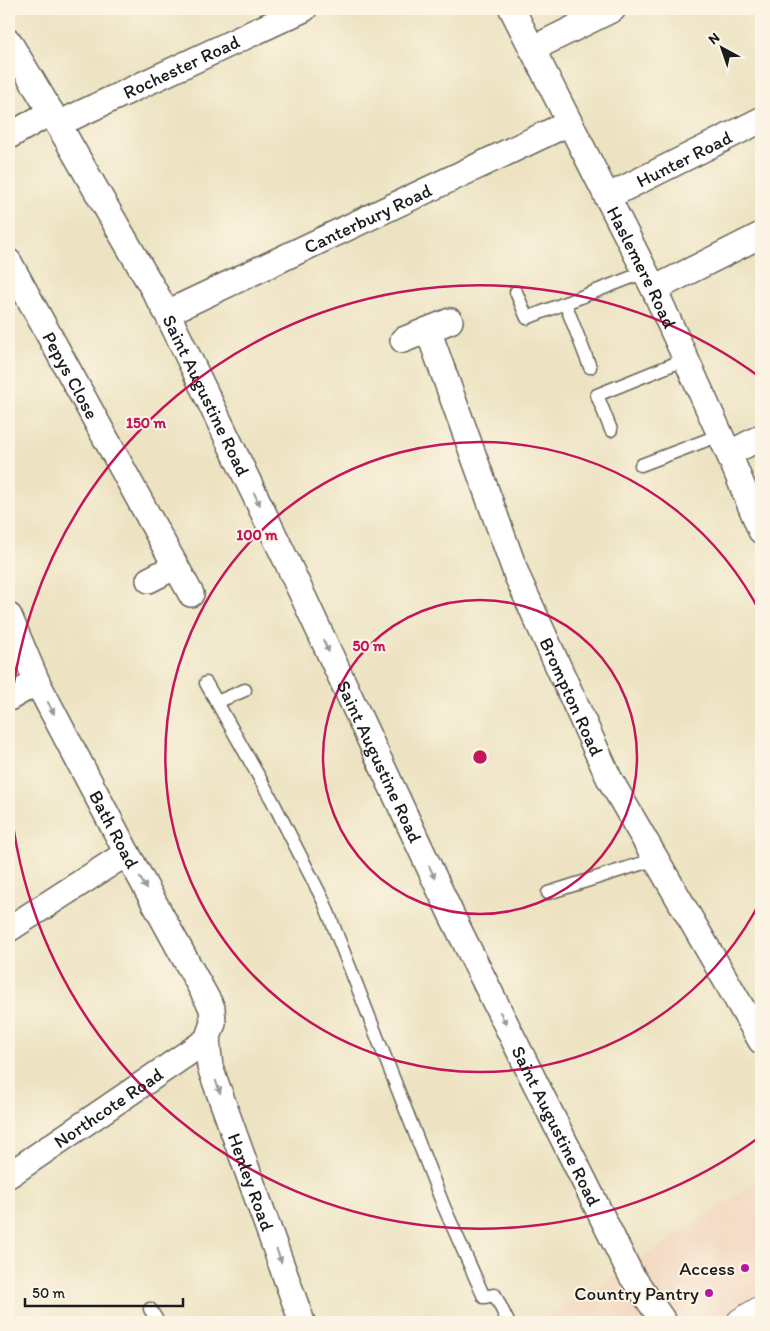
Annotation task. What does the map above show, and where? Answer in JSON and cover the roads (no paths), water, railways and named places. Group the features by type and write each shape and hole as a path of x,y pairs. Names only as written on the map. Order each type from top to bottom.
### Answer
{"main road":[{"path":"741,1322 761,1310"}],"street":[{"name":"Rochester Road","path":"55,118 304,9"},
{"name":"Haslemere Road","path":"512,9 649,281 725,445 761,530"},
{"path":"532,49 613,9"},
{"name":"Saint Augustine Road","path":"9,42 167,313 288,564 451,914 631,1275 664,1322"},
{"path":"9,136 55,118"},
{"name":"Hunter Road","path":"607,197 761,120"},
{"name":"Canterbury Road","path":"167,313 569,123"},
{"path":"649,281 761,235"},
{"name":"Pepys Close","path":"9,262 191,594"},
{"name":"Brompton Road","path":"403,340 439,326 517,576 609,778 761,1041"},
{"path":"725,445 761,437"},
{"path":"149,580 176,566"},
{"name":"Bath Road","path":"9,616 37,682 126,853 212,1008 212,1023 207,1040"},
{"path":"9,698 37,682"},
{"path":"9,929 126,853"},
{"name":"Northcote Road","path":"9,1175 207,1040"},
{"name":"Henley Road","path":"207,1040 210,1067 302,1322"}],"lane":[{"path":"516,292 527,318 565,304 649,281"},
{"path":"565,304 590,367"},
{"path":"611,430 597,395 686,360"},
{"path":"641,465 725,445"},
{"path":"206,683 272,800 324,902 444,1207 484,1297 496,1295 508,1322"},
{"path":"217,702 245,690"},
{"path":"548,892 656,859"},
{"path":"150,1308 158,1322"}],"place":[{"name":"Access","path":"745,1268"},
{"name":"Country Pantry","path":"709,1293"}]}
